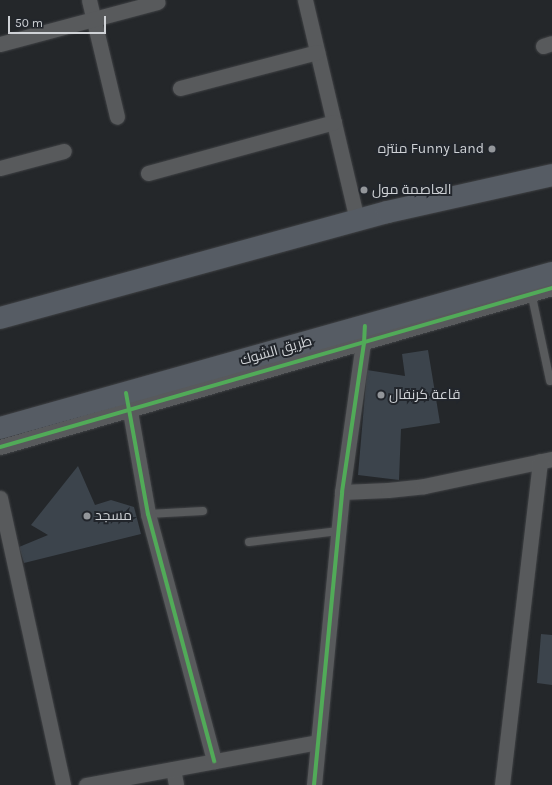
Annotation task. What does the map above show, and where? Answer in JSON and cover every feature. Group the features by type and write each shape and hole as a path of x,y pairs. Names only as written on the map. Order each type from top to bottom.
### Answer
{"main road":[{"path":"0,318 357,220 457,195 552,175"},
{"name":"طريق الشوك","path":"0,428 128,401 529,286 552,273"}],"street":[{"path":"89,0 117,117"},
{"path":"305,0 357,220"},
{"path":"0,44 158,2"},
{"path":"180,88 317,52"},
{"path":"148,173 334,122"},
{"path":"0,168 64,151"},
{"path":"529,286 552,288"},
{"path":"314,785 342,492 364,334"},
{"path":"0,447 128,401 148,514 214,761"},
{"path":"342,492 388,490 424,486 546,460 502,785"},
{"path":"0,498 64,785"},
{"path":"86,785 318,742"},
{"path":"173,769 176,785"}],"lane":[{"path":"529,286 550,381"},
{"path":"148,514 203,511"},
{"path":"249,542 338,531"}],"building":[{"path":"428,350 440,423 401,429 399,480 358,475 367,370 405,376 402,354"},
{"name":"مسجد","path":"78,466 95,505 111,500 134,507 141,534 24,563 19,547 48,535 31,525"},
{"path":"541,634 552,635 552,685 537,683"}],"cycle path":[{"path":"0,447 552,288"},
{"path":"314,785 342,492 364,343 365,326"},
{"path":"126,393 148,514 214,761"}],"place":[{"name":"منتزه Funny Land","path":"492,149"},
{"name":"العاصمة مول","path":"364,190"},
{"name":"قاعة كرنفال","path":"381,395"},
{"name":"مسجد","path":"87,516"}]}
